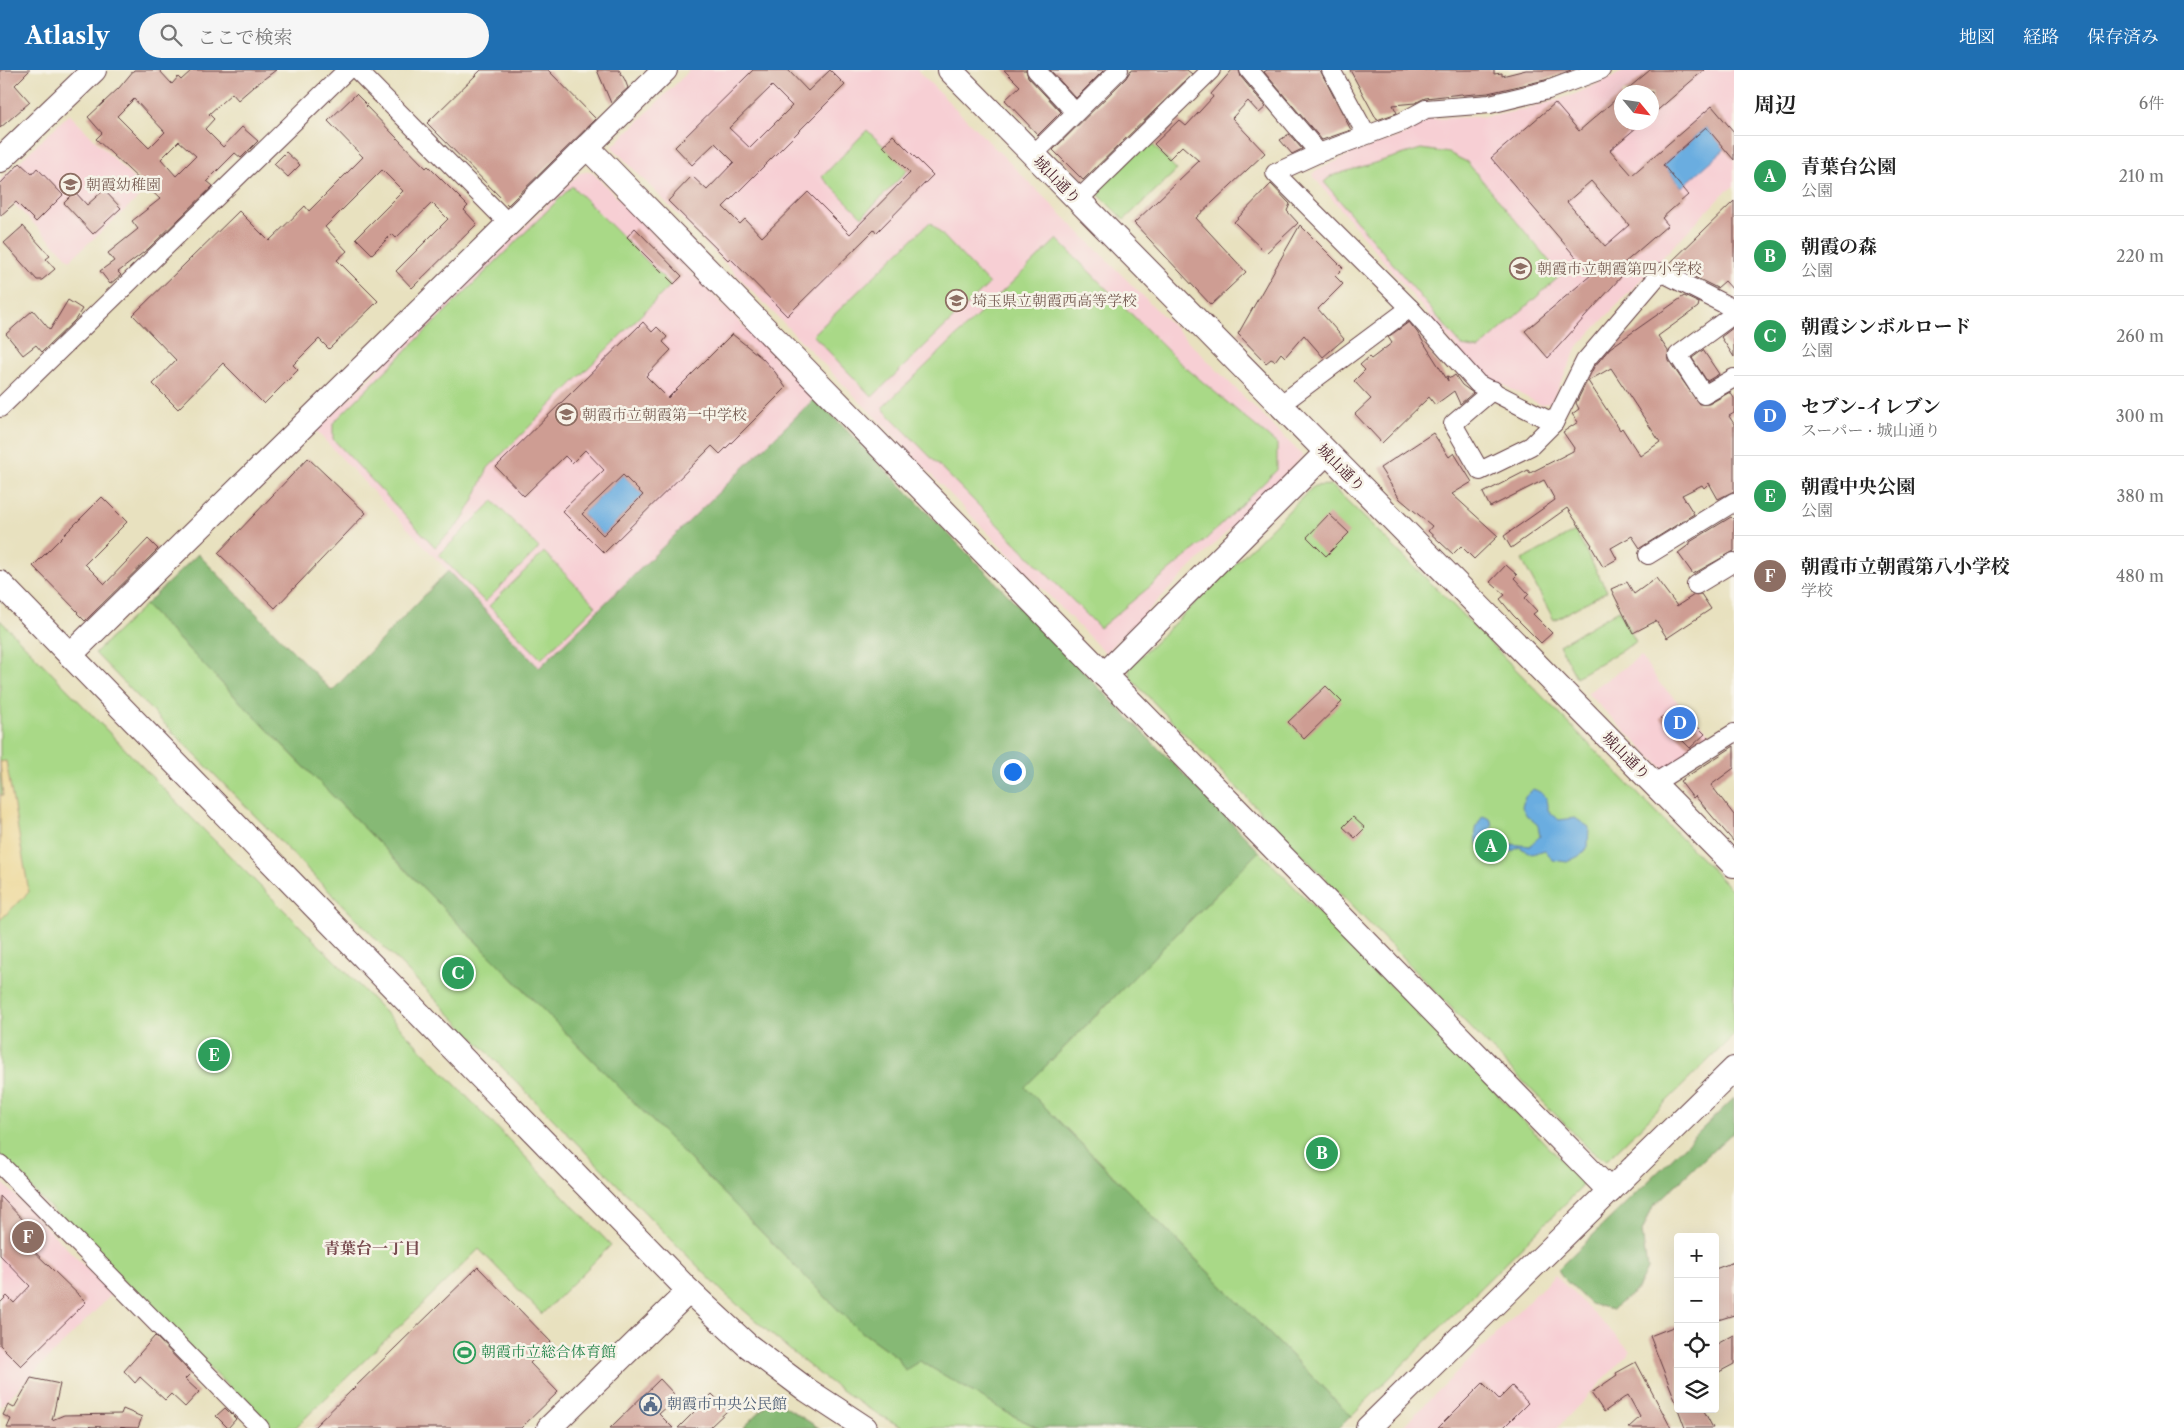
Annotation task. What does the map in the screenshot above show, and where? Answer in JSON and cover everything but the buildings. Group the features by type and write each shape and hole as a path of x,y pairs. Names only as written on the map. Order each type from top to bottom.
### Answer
{"street":[{"path":"0,160 94,70"},
{"path":"0,408 347,70"},
{"path":"357,70 508,223"},
{"path":"70,655 665,70"},
{"name":"城山通り","path":"950,70 1077,201 1734,865"},
{"path":"1036,70 1075,112"},
{"path":"1033,155 1119,70"},
{"path":"1077,201 1211,70"},
{"path":"1249,70 1319,153"},
{"path":"1332,70 1366,134"},
{"path":"1554,423 1493,390 1478,384 1410,308 1276,173 1319,153 1402,122 1426,109 1490,104 1548,90 1601,70"},
{"path":"586,147 1610,1191"},
{"path":"1493,390 1453,424 1480,471 1531,446 1554,423 1585,362 1661,272 1734,309"},
{"path":"1280,405 1410,308"},
{"path":"1734,314 1678,355 1704,395 1734,378"},
{"path":"1104,675 1326,453"},
{"path":"1648,555 1734,502"},
{"path":"1696,585 1734,562"},
{"path":"0,583 689,1291 747,1345 807,1390 865,1428"},
{"path":"1653,784 1734,733"},
{"path":"1368,1428 1734,1069"},
{"path":"0,1164 260,1428"},
{"path":"549,1428 689,1291"}],"shaded area":[{"name":"埼玉県立朝霞西高等学校","path":"690,70 917,70 1303,456 1105,653 612,147"},
{"name":"朝霞市立朝霞第四小学校","path":"1627,70 1734,70 1734,186 1724,193 1579,345 1551,402 1541,405 1479,372 1456,348 1313,176 1314,172 1353,153 1406,134 1430,119 1493,116 1534,107 1575,94"},
{"name":"朝霞幼稚園","path":"69,114 146,191 70,260 0,190 0,180"},
{"name":"朝霞市立朝霞第一中学校","path":"591,171 815,398 539,668 316,431 580,173"},
{"path":"1641,656 1661,685 1716,739 1665,771 1587,693"},
{"path":"0,1180 112,1294 0,1407"},
{"path":"1555,1275 1631,1351 1557,1428 1401,1428"}],"green space":[{"path":"867,130 908,170 862,217 822,177"},
{"path":"1148,140 1177,170 1124,220 1095,191"},
{"path":"1421,149 1449,153 1467,162 1561,275 1479,349 1462,346 1324,182 1331,176"},
{"path":"572,186 671,285 488,468 461,522 435,547 333,439 333,423"},
{"path":"930,222 989,284 872,397 813,335"},
{"path":"1057,239 1179,362 1277,444 1277,470 1200,545 1100,628 882,408"},
{"path":"815,398 1259,851 1025,1087 1351,1416 1339,1428 1038,1428 1006,1412 920,1361 905,1370 897,1357 855,1327 145,605 198,554 332,691 448,571 539,668"},
{"path":"1331,485 1447,599 1734,892 1734,1035 1606,1161 1590,1150 1131,679 1129,669 1133,664 1314,486"},
{"path":"493,501 539,548 485,602 439,555"},
{"path":"1575,531 1607,591 1554,620 1522,560"},
{"path":"544,552 596,606 541,659 489,606"},
{"path":"145,605 855,1327 897,1357 905,1369 920,1360 1006,1412 1038,1428 904,1428 879,1415 832,1384 788,1349 724,1293 95,653"},
{"path":"1619,610 1636,642 1576,677 1559,645"},
{"path":"0,620 611,1245 542,1314 479,1249 295,1428 272,1428 0,1157"},
{"path":"1259,851 1582,1181 1581,1188 1351,1416 1025,1087"},
{"path":"1734,1098 1734,1131 1653,1206 1642,1232 1647,1269 1636,1291 1612,1309 1590,1304 1562,1277 1558,1269"},
{"path":"773,1399 819,1428 743,1428"}],"sand":[{"path":"6,761 29,892 0,920 0,794 3,796 0,762"}],"water":[{"path":"1706,127 1725,149 1682,187 1663,165"},
{"path":"623,475 643,495 603,535 582,514"},
{"path":"1533,789 1545,796 1548,802 1548,810 1559,820 1575,818 1589,827 1588,847 1579,856 1567,862 1553,860 1545,850 1532,854 1519,847 1501,858 1486,852 1477,843 1476,831 1483,816 1490,819 1493,825 1485,839 1491,846 1502,850 1510,844 1530,846 1540,836 1538,825 1527,816 1522,807 1525,797"}],"place":[{"name":"朝霞幼稚園","path":"70,185"},
{"name":"朝霞市立朝霞第四小学校","path":"1521,269"},
{"name":"埼玉県立朝霞西高等学校","path":"956,301"},
{"name":"朝霞市立朝霞第一中学校","path":"566,415"},
{"name":"セブン-イレブン","path":"1680,723"},
{"name":"青葉台公園","path":"1491,846"},
{"name":"朝霞シンボルロード","path":"458,973"},
{"name":"朝霞中央公園","path":"214,1055"},
{"name":"朝霞の森","path":"1322,1153"},
{"name":"朝霞市立朝霞第八小学校","path":"28,1237"},
{"name":"朝霞市立総合体育館","path":"465,1352"},
{"name":"朝霞市中央公民館","path":"651,1404"}],"district":[{"name":"青葉台一丁目","path":"372,1248"}]}
